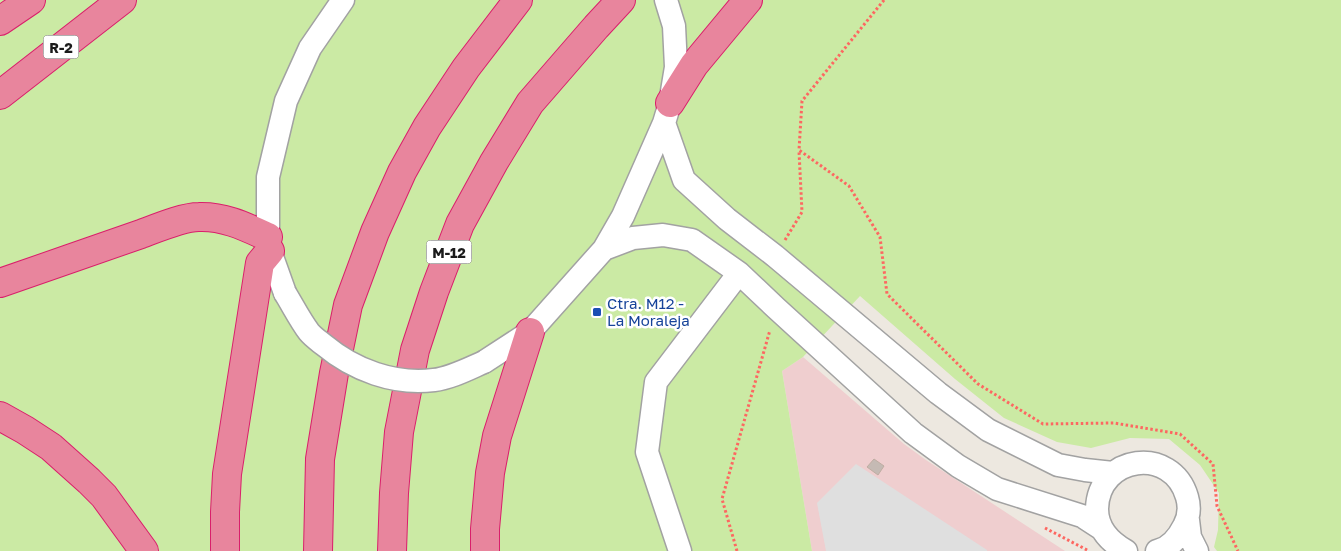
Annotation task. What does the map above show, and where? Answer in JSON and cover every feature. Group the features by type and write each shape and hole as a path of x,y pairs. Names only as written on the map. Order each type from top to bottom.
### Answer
{"highway":[{"path":"0,21 30,0"},
{"name":"R-2","path":"0,95 122,0"},
{"path":"318,551 320,459 334,373 348,305 375,232 402,172 427,127 466,68 518,0"},
{"name":"M-12","path":"392,551 399,432 415,350 434,292 460,224 494,162 530,103 621,0"},
{"path":"667,113 694,65 748,0"},
{"path":"0,283 198,216 240,224 269,244 260,263 230,448 226,493 226,551"},
{"path":"485,551 489,482 497,436 530,332"},
{"path":"0,416 51,447 89,480 104,496 144,551"}],"street":[{"path":"343,0 310,48 286,101 268,177 269,244 285,293 310,333 333,352 358,368 387,378 418,381 451,376 484,362 530,332 604,248 623,216 667,113 676,66 674,26 666,0"},
{"path":"667,113 684,180 727,219 775,256 938,393 988,430 1058,465 1113,473"},
{"path":"604,248 633,238 663,235 692,240 740,273 913,433 958,466 997,490 1082,516 1102,530 1117,546 1126,551"},
{"path":"680,551 647,452 656,382 740,273"},
{"path":"1102,530 1097,515 1098,499 1103,485 1113,473 1128,464 1144,462 1160,466 1174,474 1184,488 1189,504 1190,537 1197,551"},
{"path":"1157,551 1164,549 1179,537 1188,520"}],"path":[{"path":"775,256 802,212 799,150 802,101 884,0"},
{"path":"799,150 849,186 880,237 887,294 978,384 1043,424 1114,422 1180,434 1213,464 1217,506 1238,551"},
{"path":"737,551 722,499 776,308"}],"shaded area":[{"path":"803,357 904,444 1065,551 812,551 782,371"},
{"path":"856,464 987,551 826,551 817,503"}],"green space":[{"path":"0,0 1341,0 1341,551 1217,551 1214,547 1218,530 1219,493 1200,465 1169,439 1130,438 1091,448 1057,442 1004,418 955,379 860,296 803,357 782,371 812,551 0,551"}],"building":[{"path":"874,459 884,466 878,475 867,467"}],"place":[{"name":"Ctra. M12 - La Moraleja","path":"597,312"}]}
